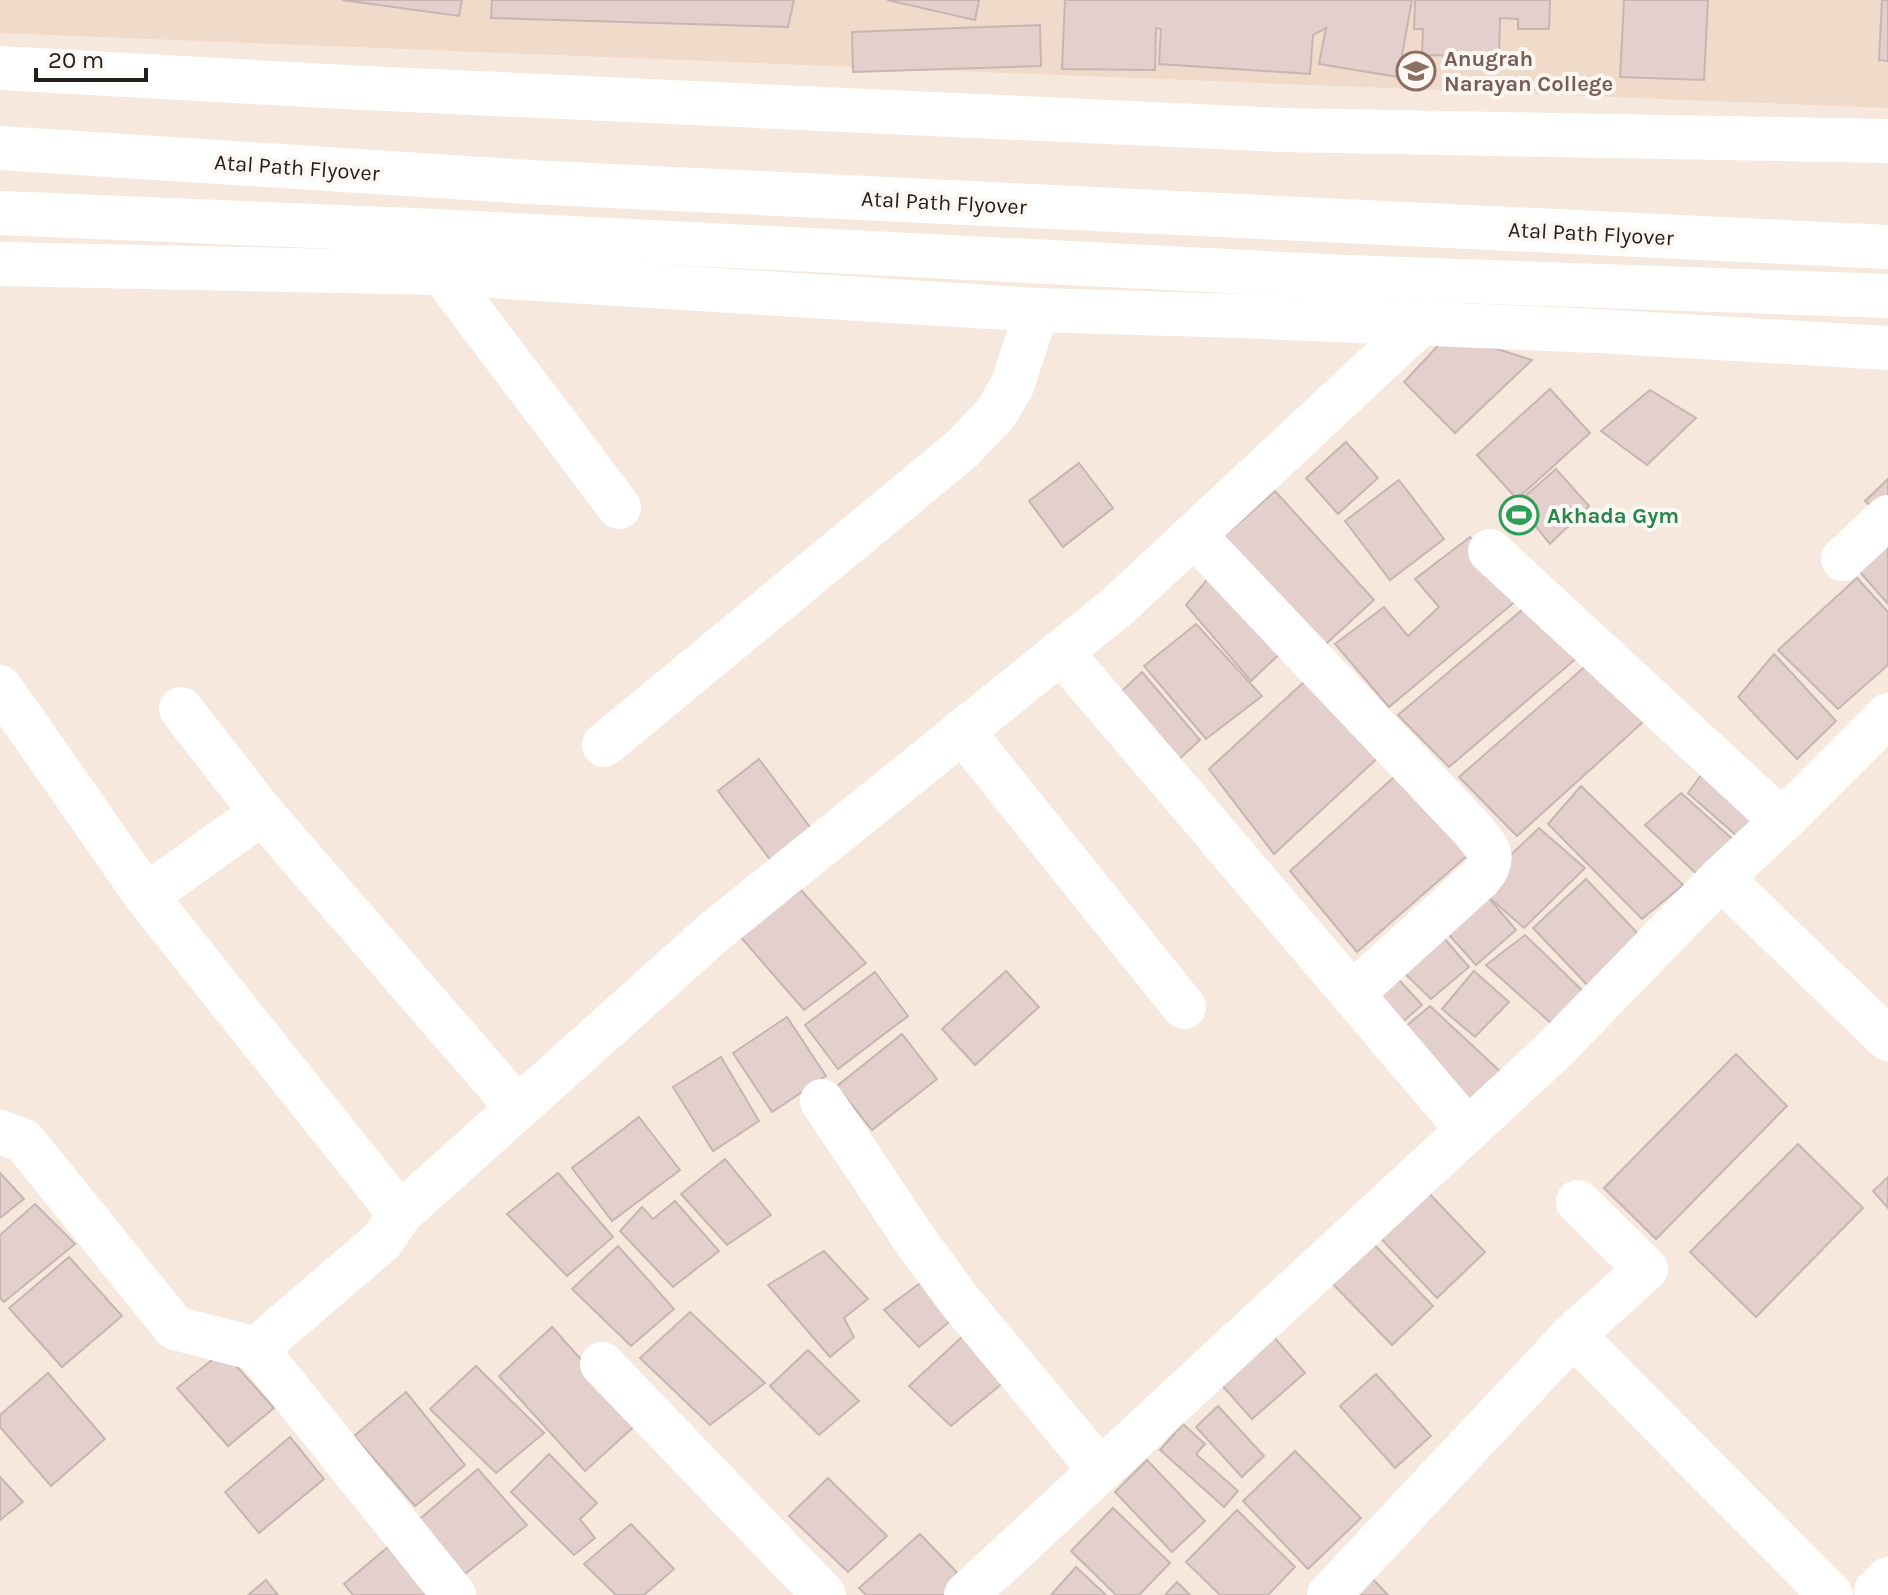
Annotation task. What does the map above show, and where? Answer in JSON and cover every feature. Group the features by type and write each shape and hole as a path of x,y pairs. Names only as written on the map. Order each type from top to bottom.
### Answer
{"street":[{"path":"0,68 1282,130 1888,141"},
{"name":"Atal Path Flyover","path":"0,148 529,182 1875,247"},
{"path":"0,213 434,231 1345,277 1872,295"},
{"path":"0,264 442,273 1037,310 1598,331 1888,348"},
{"path":"442,273 619,507"},
{"path":"604,745 962,449 996,413 1012,386 1037,310"},
{"path":"256,1349 382,1241 400,1214 714,932 1118,606 1420,324"},
{"path":"1843,559 1888,517"},
{"path":"1194,535 1473,830 1488,852 1488,868 1480,878 1352,994"},
{"path":"1490,551 1782,821"},
{"path":"1061,652 1468,1130"},
{"path":"0,687 146,896 400,1214"},
{"path":"181,709 262,813 518,1108"},
{"path":"966,1595 1555,1049 1721,878 1888,715"},
{"path":"962,731 1184,1007"},
{"path":"146,896 262,813"},
{"path":"1721,878 1888,1039"},
{"path":"822,1101 959,1300 1100,1470"},
{"path":"0,1132 24,1141 175,1328 256,1349 454,1595"},
{"path":"1329,1595 1573,1335 1646,1269 1578,1202"},
{"path":"1573,1335 1831,1595"},
{"path":"602,1364 824,1595"}],"shaded area":[{"name":"Anugrah Narayan College","path":"0,0 1888,0 1888,108 0,33"}],"building":[{"path":"342,0 462,0 459,16"},
{"path":"492,0 794,0 788,27 491,18"},
{"path":"887,0 979,0 975,20"},
{"path":"1065,0 1412,0 1398,77 1319,64 1326,28 1313,35 1310,74 1159,64 1161,29 1156,28 1155,70 1062,69"},
{"path":"1415,0 1550,0 1549,29 1518,29 1518,19 1500,18 1499,57 1422,55 1423,29 1414,29"},
{"path":"1624,0 1708,0 1704,80 1620,77"},
{"path":"1882,0 1888,0 1888,61 1879,60"},
{"path":"1040,25 1041,66 853,72 852,32"},
{"path":"1449,334 1532,360 1455,433 1404,382"},
{"path":"1550,389 1590,433 1517,499 1477,455"},
{"path":"1650,390 1696,418 1647,465 1601,431"},
{"path":"1346,442 1378,478 1338,514 1306,478"},
{"path":"1079,463 1113,508 1063,547 1029,501"},
{"path":"1556,469 1589,506 1550,544 1517,503"},
{"path":"1888,479 1888,521 1865,501"},
{"path":"1399,480 1444,539 1390,580 1345,521"},
{"path":"1275,491 1374,600 1317,652 1218,542"},
{"path":"1470,537 1523,595 1389,707 1335,644 1384,607 1408,636 1439,607 1415,579"},
{"path":"1888,545 1888,604 1860,572"},
{"path":"1216,569 1289,645 1251,681 1186,605"},
{"path":"1857,578 1888,612 1888,665 1838,709 1778,650"},
{"path":"1535,599 1585,651 1449,767 1398,715"},
{"path":"1196,624 1262,696 1206,739 1144,666"},
{"path":"1774,654 1836,721 1797,759 1738,697"},
{"path":"1597,656 1653,713 1517,836 1459,777"},
{"path":"1142,672 1200,740 1166,771 1108,704"},
{"path":"1315,672 1384,752 1274,854 1209,769"},
{"path":"759,759 816,835 775,866 718,791"},
{"path":"1709,764 1762,816 1739,838 1688,793"},
{"path":"1403,769 1476,848 1357,952 1290,871"},
{"path":"1581,786 1683,885 1642,919 1548,824"},
{"path":"1681,793 1737,843 1703,880 1645,825"},
{"path":"1539,828 1585,868 1524,928 1477,887"},
{"path":"1586,879 1643,939 1591,989 1533,928"},
{"path":"801,890 866,963 804,1010 738,934"},
{"path":"1483,891 1516,930 1476,965 1442,927"},
{"path":"1436,929 1469,967 1431,999 1395,964"},
{"path":"1525,935 1587,995 1553,1025 1486,965"},
{"path":"1389,969 1422,1005 1391,1032 1359,997"},
{"path":"1006,971 1039,1007 975,1065 942,1029"},
{"path":"1474,971 1509,1002 1475,1037 1442,1009"},
{"path":"875,972 908,1016 838,1069 805,1025"},
{"path":"1430,1006 1504,1075 1463,1112 1394,1036"},
{"path":"787,1017 826,1076 772,1112 733,1053"},
{"path":"902,1034 937,1079 872,1130 837,1086"},
{"path":"1736,1054 1787,1106 1656,1239 1604,1188"},
{"path":"721,1057 759,1121 713,1151 673,1087"},
{"path":"639,1117 680,1170 612,1221 572,1168"},
{"path":"1798,1144 1863,1208 1756,1317 1690,1252"},
{"path":"725,1159 771,1215 727,1245 681,1194"},
{"path":"0,1173 24,1199 0,1218"},
{"path":"558,1173 613,1237 567,1276 507,1214"},
{"path":"1888,1177 1888,1208 1873,1191"},
{"path":"1421,1185 1485,1252 1437,1298 1373,1230"},
{"path":"675,1201 719,1251 673,1287 620,1231 642,1207 653,1219"},
{"path":"35,1204 75,1244 4,1302 0,1298 0,1235"},
{"path":"1366,1236 1433,1306 1392,1345 1325,1276"},
{"path":"618,1246 674,1309 631,1346 572,1289"},
{"path":"824,1251 868,1299 844,1318 854,1337 830,1357 768,1285"},
{"path":"69,1257 122,1316 62,1367 9,1308"},
{"path":"927,1278 959,1314 919,1347 884,1310"},
{"path":"690,1312 765,1383 710,1425 640,1358"},
{"path":"552,1327 638,1423 585,1471 499,1376"},
{"path":"964,1335 1010,1377 951,1426 909,1386"},
{"path":"1273,1336 1305,1373 1252,1419 1219,1382"},
{"path":"808,1350 859,1401 819,1435 770,1386"},
{"path":"223,1351 274,1408 228,1446 177,1388"},
{"path":"476,1366 544,1433 496,1473 430,1409"},
{"path":"48,1373 105,1439 51,1486 0,1427 0,1415"},
{"path":"1376,1374 1431,1436 1395,1468 1340,1406"},
{"path":"406,1392 465,1465 415,1506 354,1436"},
{"path":"1218,1406 1264,1456 1242,1477 1196,1427"},
{"path":"1183,1424 1205,1444 1196,1454 1238,1491 1224,1507 1160,1450"},
{"path":"290,1437 324,1479 259,1533 225,1492"},
{"path":"1295,1451 1361,1518 1308,1569 1243,1501"},
{"path":"549,1454 597,1503 580,1519 595,1538 574,1555 511,1492"},
{"path":"1147,1460 1205,1521 1172,1552 1115,1492"},
{"path":"478,1469 527,1525 465,1574 416,1522"},
{"path":"0,1477 23,1502 0,1520"},
{"path":"828,1478 887,1536 848,1572 789,1516"},
{"path":"1113,1508 1170,1563 1139,1595 1116,1595 1071,1551"},
{"path":"1237,1510 1295,1567 1268,1595 1220,1595 1186,1562"},
{"path":"631,1524 674,1569 644,1595 616,1595 584,1564"},
{"path":"920,1534 966,1582 950,1595 866,1595 859,1588"},
{"path":"388,1547 428,1595 353,1595 344,1584"},
{"path":"1076,1567 1106,1595 1051,1595"},
{"path":"1369,1575 1388,1595 1349,1595"},
{"path":"266,1580 278,1595 248,1595"},
{"path":"1177,1582 1190,1595 1165,1595"}],"place":[{"name":"Anugrah Narayan College","path":"1416,71"},
{"name":"Akhada Gym","path":"1519,515"}]}
